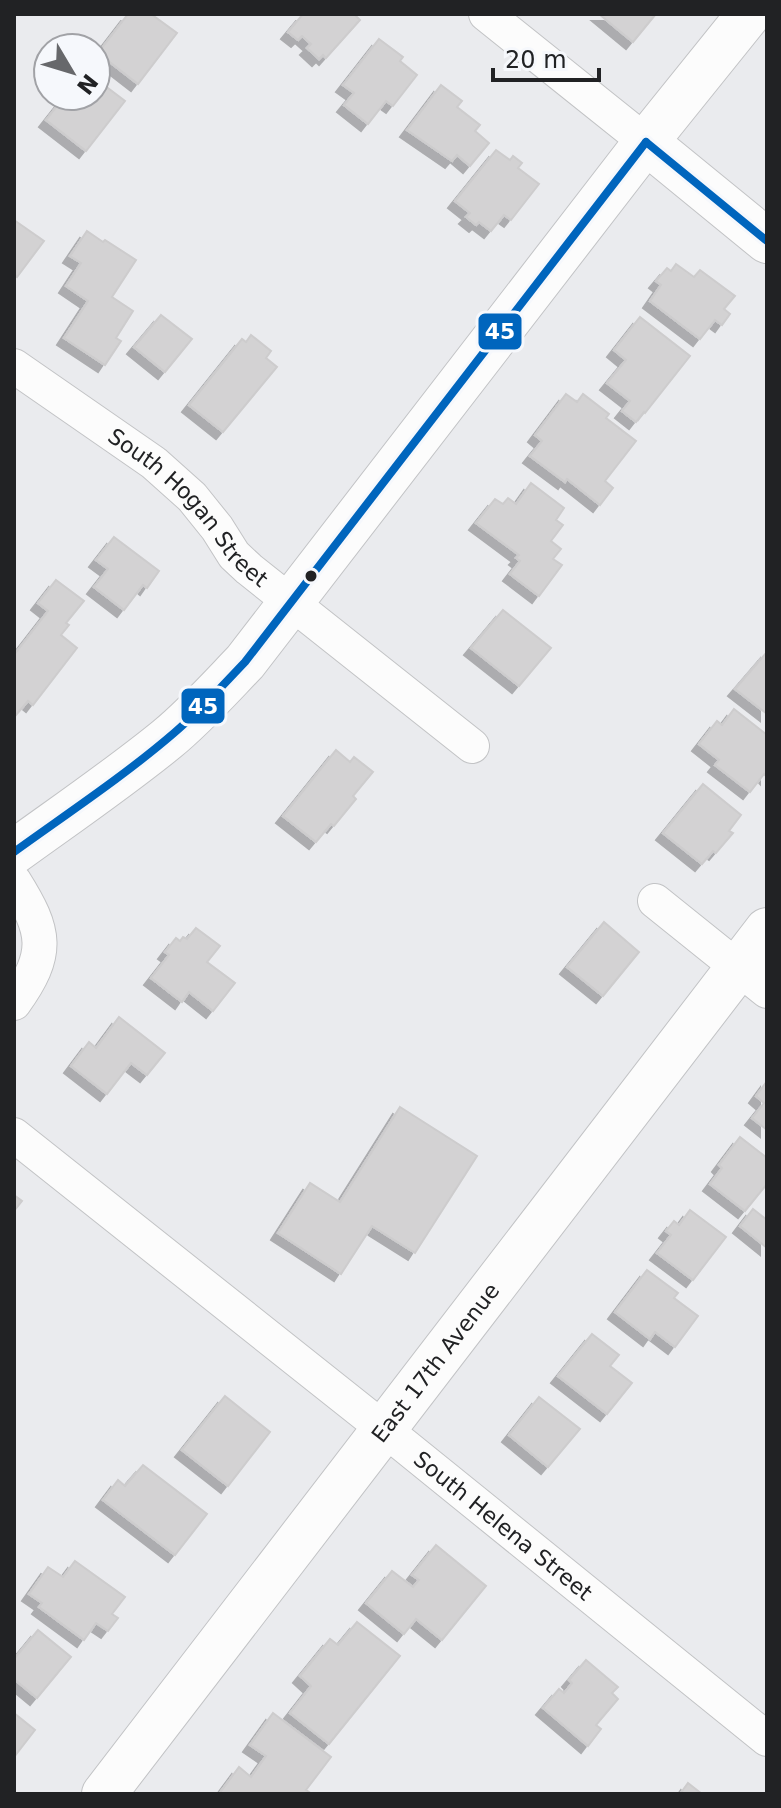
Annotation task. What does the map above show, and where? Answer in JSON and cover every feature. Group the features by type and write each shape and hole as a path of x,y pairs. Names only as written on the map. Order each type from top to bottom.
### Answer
{"street":[{"path":"486,14 767,241"},
{"path":"14,852 169,738 245,662 646,142 749,14"},
{"name":"South Hogan Street","path":"14,366 154,463 192,497 234,555 472,746"},
{"path":"14,881 38,926 41,948 27,986 14,1003"},
{"path":"655,901 753,979"},
{"name":"East 17th Avenue","path":"104,1794 384,1429 753,979 767,930"},
{"name":"South Helena Street","path":"14,1135 767,1739"}],"building":[{"path":"128,14 151,14 177,33 138,84 112,64 112,35"},
{"path":"303,14 354,14 360,20 326,58 323,55 319,59 307,48 311,44 302,36 298,40 288,32"},
{"path":"599,14 656,14 633,42"},
{"path":"379,39 403,57 400,61 417,75 393,106 386,101 368,124 344,105 354,93 343,85"},
{"path":"441,85 462,101 457,107 480,125 475,131 489,143 470,166 457,155 452,161 407,130"},
{"path":"112,91 125,101 86,151 46,120 52,112 112,112"},
{"path":"496,150 510,160 513,156 522,163 518,168 539,184 511,220 504,215 491,231 466,217 470,213 455,201"},
{"path":"14,220 44,241 17,277 14,274"},
{"path":"87,231 136,260 112,297 133,311 116,338 121,341 105,365 64,338 88,301 66,286 81,263 70,256"},
{"path":"676,264 694,277 700,270 735,296 724,309 730,314 722,325 715,320 700,339 650,301 661,285 656,281 667,268 671,271"},
{"path":"161,315 192,339 165,372 134,347"},
{"path":"640,317 690,356 636,422 622,411 630,401 607,383 626,360 614,350"},
{"path":"251,335 271,351 266,358 277,367 223,432 189,405 242,339 246,342"},
{"path":"566,394 577,402 583,394 609,414 606,418 636,441 605,481 613,488 600,505 530,456 542,441 535,435"},
{"path":"531,483 564,508 556,520 563,525 551,541 561,549 553,559 562,565 539,596 510,574 520,561 516,558 519,555 476,523 495,499 503,504 508,498 516,504"},
{"path":"114,537 159,571 147,588 143,585 124,610 94,587 108,569 96,560"},
{"path":"56,580 84,601 66,623 69,625 61,635 77,648 33,705 28,701 16,715 14,655 48,611 38,603"},
{"path":"503,610 551,648 519,686 471,648"},
{"path":"767,652 767,714 735,689"},
{"path":"734,709 767,735 767,777 764,774 750,792 715,765 719,760 699,744 717,721 722,725"},
{"path":"336,750 350,762 354,757 373,772 353,796 356,799 316,842 283,816"},
{"path":"703,784 741,815 729,831 733,833 702,864 663,833"},
{"path":"604,922 639,952 603,996 567,967"},
{"path":"196,928 220,946 207,962 235,983 213,1011 189,992 182,1002 151,978 169,955 165,952 176,938 180,941 183,937 187,939"},
{"path":"119,1017 165,1053 147,1075 131,1063 107,1094 71,1066 89,1042 96,1048"},
{"path":"767,1081 767,1130 752,1118 764,1103 756,1096"},
{"path":"400,1107 477,1156 415,1253 372,1226 341,1274 278,1233 310,1183 340,1202"},
{"path":"740,1137 767,1158 767,1184 745,1211 710,1184 722,1168 719,1165"},
{"path":"14,1195 22,1201 14,1211"},
{"path":"753,1209 767,1220 767,1248 740,1226"},
{"path":"690,1210 726,1237 693,1280 657,1253 671,1235 666,1231 674,1221 679,1225"},
{"path":"647,1270 678,1293 674,1298 698,1316 675,1347 655,1332 650,1339 615,1312"},
{"path":"592,1334 619,1355 610,1366 632,1383 607,1414 558,1376"},
{"path":"225,1396 270,1432 228,1486 182,1450"},
{"path":"539,1397 580,1429 548,1467 509,1435"},
{"path":"143,1465 207,1514 175,1555 103,1500 118,1480 125,1486"},
{"path":"436,1545 486,1586 442,1640 416,1619 404,1634 366,1603 392,1571 413,1587 419,1580 412,1575"},
{"path":"75,1561 125,1597 112,1614 118,1618 108,1631 96,1623 84,1640 39,1607 42,1603 29,1594 48,1567 63,1577"},
{"path":"357,1622 400,1656 329,1744 290,1713 311,1686 300,1676 330,1639 338,1645"},
{"path":"38,1630 71,1657 37,1698 14,1679 14,1659"},
{"path":"586,1660 618,1687 612,1693 618,1699 596,1725 601,1729 588,1746 543,1708 559,1689 564,1693 572,1683 569,1680"},
{"path":"14,1713 35,1730 14,1757"},
{"path":"273,1713 331,1757 306,1790 312,1794 219,1794 239,1767 251,1777 266,1756 250,1745"},
{"path":"688,1783 702,1794 680,1794"}],"transit line":[{"name":"45","path":"646,142 767,241"},
{"name":"45","path":"14,852 155,749 193,716 245,662 646,142"}]}
